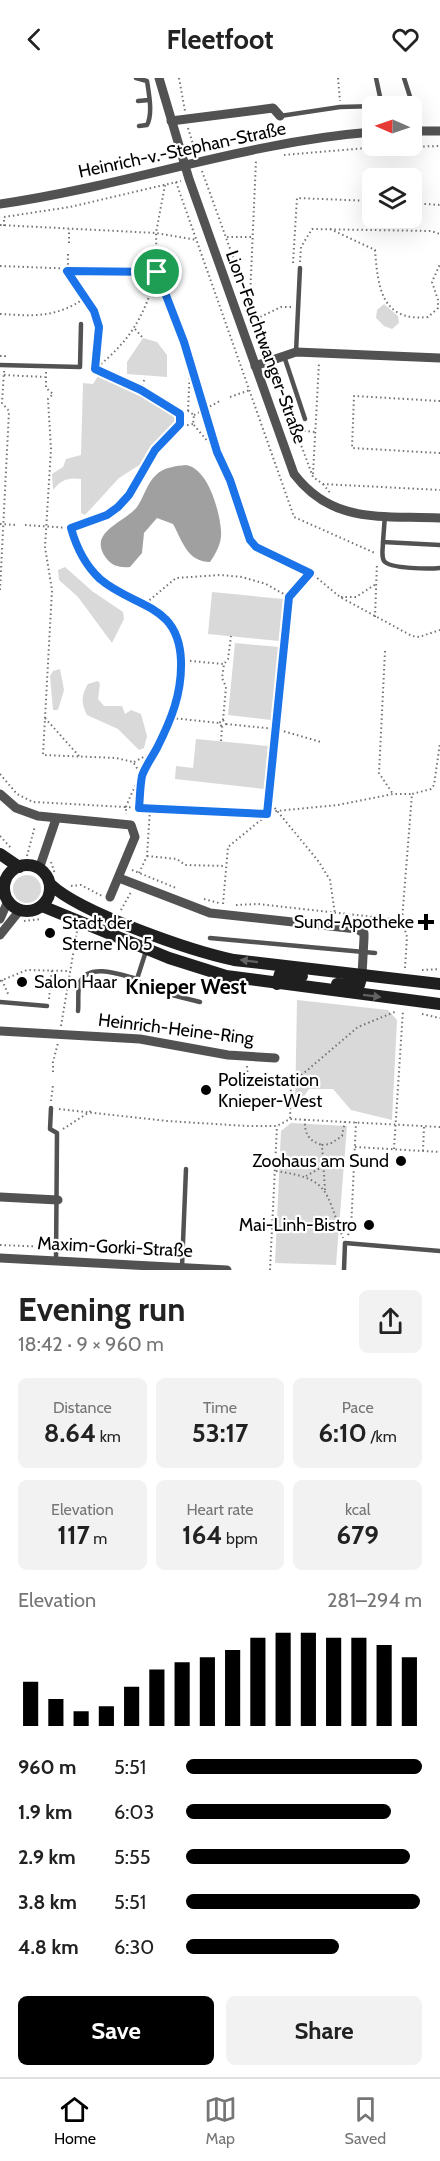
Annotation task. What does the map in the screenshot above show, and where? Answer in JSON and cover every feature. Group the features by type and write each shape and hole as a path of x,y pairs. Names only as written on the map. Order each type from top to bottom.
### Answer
{"main road":[{"path":"0,854 18,867"},
{"path":"50,884 50,892 42,906 32,911 20,910 8,901 4,890 7,878 18,867 29,865 39,868 50,884 92,908 201,952 234,960 440,984"},
{"path":"0,866 7,878"},
{"path":"42,906 147,949 218,974 277,984 440,1004"},
{"path":"277,984 280,974 314,977 348,974"},
{"path":"294,986 318,983 359,985 362,975"}],"street":[{"name":"Lion-Feuchtwanger-Straße","path":"160,81 184,166 294,474 303,486 327,506 345,512 440,518"},
{"path":"171,121 273,108 280,116"},
{"path":"422,131 440,131"},
{"name":"Heinrich-v.-Stephan-Straße","path":"0,204 184,166 203,168 307,140 362,133"},
{"path":"255,366 296,352 440,358"},
{"path":"0,794 16,808 38,816 131,825 135,837 110,897"},
{"path":"39,868 56,819"},
{"path":"119,878 210,913 357,928 364,933 362,975"},
{"path":"0,919 8,901"},
{"path":"0,935 20,910"},
{"name":"Heinrich-Heine-Ring","path":"0,1031 140,1039 247,1057 275,1058"},
{"path":"0,1197 58,1200"},
{"name":"Maxim-Gorki-Straße","path":"0,1258 56,1265 228,1270"}],"lane":[{"path":"136,78 147,81 149,100 150,119 147,125 139,126"},
{"path":"376,78 380,96"},
{"path":"404,78 409,96"},
{"path":"148,88 160,81"},
{"path":"138,101 149,100"},
{"path":"280,116 340,106 362,106"},
{"path":"296,352 300,268"},
{"path":"2,365 80,367 81,324"},
{"path":"284,356 305,419"},
{"path":"385,515 381,543 386,563 393,566 440,568"},
{"path":"381,543 440,545"},
{"path":"210,938 375,953"},
{"path":"137,979 147,949"},
{"path":"78,1011 80,983 93,971 116,972 137,979 144,987 200,1002"},
{"path":"0,1002 47,1006"},
{"path":"51,1108 50,1129 57,1133 56,1265"},
{"path":"182,1268 186,1169"},
{"path":"344,1270 345,1243 440,1251"}],"path":[{"path":"179,78 186,119 269,361 313,477 323,484 440,490"},
{"path":"338,78 340,106"},
{"path":"279,155 367,148 440,146"},
{"path":"245,160 257,157 250,301"},
{"path":"197,240 156,233 2,225 4,217 70,207 165,185 189,179 203,168"},
{"path":"176,182 294,518 378,555"},
{"path":"95,369 125,343 149,301 157,272 156,233 165,185"},
{"path":"293,273 297,198 362,201"},
{"path":"422,204 440,205"},
{"path":"300,268 301,247 312,228 431,231 440,234"},
{"path":"69,229 69,243"},
{"path":"330,229 375,250 384,299 398,313 407,317 428,317 438,308 432,277 440,264"},
{"path":"227,237 252,237"},
{"path":"68,254 67,271 94,311 99,327 95,369"},
{"path":"0,266 67,271 157,272"},
{"path":"157,272 184,342 217,452 230,480 250,540 256,547 310,573 340,597 411,636 419,637 440,630"},
{"path":"0,314 53,314 70,309 86,298"},
{"path":"256,319 281,307 291,306 291,316"},
{"path":"135,329 143,338"},
{"path":"313,477 319,353"},
{"path":"188,411 191,389 189,364"},
{"path":"0,590 9,411 2,403 4,375 2,365"},
{"path":"46,366 46,388 53,393 48,399 51,448 45,547 52,590 43,755 116,758 133,762 155,751"},
{"path":"95,369 141,390 180,414"},
{"path":"4,375 45,377"},
{"path":"141,390 145,377"},
{"path":"230,397 249,391"},
{"path":"440,401 354,396 352,448 440,453"},
{"path":"194,415 220,401"},
{"path":"180,414 188,411"},
{"path":"188,411 194,415"},
{"path":"25,525 71,528 107,515 129,495 155,450 180,424 180,414"},
{"path":"194,415 194,424 217,452"},
{"path":"180,424 187,428 194,424"},
{"path":"295,430 315,432"},
{"path":"2,524 16,525"},
{"path":"71,528 78,548 98,577 146,603 172,629 178,641 181,660 179,690 172,718 126,807"},
{"path":"375,617 378,555 381,543"},
{"path":"267,814 289,597 310,573"},
{"path":"146,603 176,578 220,575 242,577 266,584 289,597"},
{"path":"340,597 356,597 376,584"},
{"path":"172,718 219,723 223,720 226,687 222,678 224,664 228,659 231,636"},
{"path":"385,651 379,773 393,794"},
{"path":"181,660 224,664"},
{"path":"45,718 79,756"},
{"path":"223,720 226,723 276,729 321,742"},
{"path":"219,723 222,727"},
{"path":"221,741 222,727 226,723"},
{"path":"223,904 226,853 231,843 267,814 276,811 338,805 393,794 411,794 431,789 434,785 440,744"},
{"path":"133,762 142,776 139,808"},
{"path":"0,774 18,794 38,803 267,814"},
{"path":"406,955 407,936 402,920 411,794"},
{"path":"268,801 319,862 330,880 335,914"},
{"path":"27,856 38,816 38,803"},
{"path":"150,809 147,856 177,859 185,865 225,866"},
{"path":"0,836 14,853"},
{"path":"140,872 183,892"},
{"path":"203,899 223,904 258,904 402,920"},
{"path":"20,924 28,920 48,920"},
{"path":"53,1072 77,931 70,928"},
{"path":"47,1006 52,969"},
{"path":"11,1002 1,980 27,970 69,971"},
{"path":"247,1057 248,1080 291,1084 358,1027 402,1010 394,1149"},
{"path":"290,1119 291,1084"},
{"path":"53,1085 51,1108 167,1120 277,1126 290,1119 305,1119 440,1127"},
{"path":"57,1133 91,1111"},
{"path":"305,1119 307,1136 313,1142 322,1145 330,1144 342,1136 345,1121"},
{"path":"345,1243 351,1229 356,1122"},
{"path":"270,1270 277,1126"},
{"path":"423,1151 424,1126"},
{"path":"322,1145 325,1190 345,1243"},
{"path":"355,1147 440,1152"},
{"path":"306,1176 322,1167"},
{"path":"275,1171 306,1176 325,1190"},
{"path":"0,1245 57,1248"}],"shaded area":[{"path":"384,304 398,316 399,323 392,329 384,326 376,318 377,310"},
{"path":"143,338 157,342 167,355 167,377 127,374 127,362"},
{"path":"98,376 115,382 167,409 174,414 175,422 141,464 119,478 85,515 81,513 81,479 65,480 53,490 52,474 63,467 66,459 81,455 83,383 93,384"},
{"path":"186,465 201,474 211,492 218,513 221,540 210,562 202,561 191,554 173,524 157,518 144,533 142,553 130,567 120,567 111,563 101,549 104,535 137,507 150,482 159,472 174,466"},
{"path":"65,567 92,591 123,612 124,619 112,643 78,597 59,580 58,570"},
{"path":"212,592 283,599 279,641 208,634"},
{"path":"235,643 279,647 271,720 228,715"},
{"path":"60,669 64,690 58,710 53,710 50,676 53,671"},
{"path":"98,681 100,684 98,699 104,706 122,706 125,714 131,710 141,714 147,736 144,748 139,750 118,729 87,715 83,695 88,684"},
{"path":"196,739 268,746 264,789 175,779 176,766 193,768"},
{"path":"27,875 37,879 41,889 37,899 27,903 17,899 13,889 17,879"},
{"path":"297,1000 388,1010 397,1020 392,1120 351,1110 333,1089 309,1089 295,1109"},
{"path":"291,1123 347,1126 336,1265 275,1263 281,1131"}],"place":[{"name":"Sund-Apotheke","path":"426,922"},
{"name":"Stadt der Sterne No 5","path":"50,933"},
{"name":"Salon Haar","path":"22,982"},
{"name":"Polizeistation Knieper-West","path":"206,1090"},
{"name":"Zoohaus am Sund","path":"401,1161"},
{"name":"Mai-Linh-Bistro","path":"369,1225"}],"district":[{"name":"Knieper West","path":"186,986"}],"route":[{"path":"67,271 157,272 184,342 217,452 230,480 250,540 256,547 310,573 289,597 267,814 139,808 142,776 172,718 177,703 181,676 178,641 167,622 146,603 107,584 98,577 78,548 71,528 94,521 118,507 129,495 147,460 180,424 180,414 141,390 95,369 99,347 99,327 94,311 67,271"}]}
